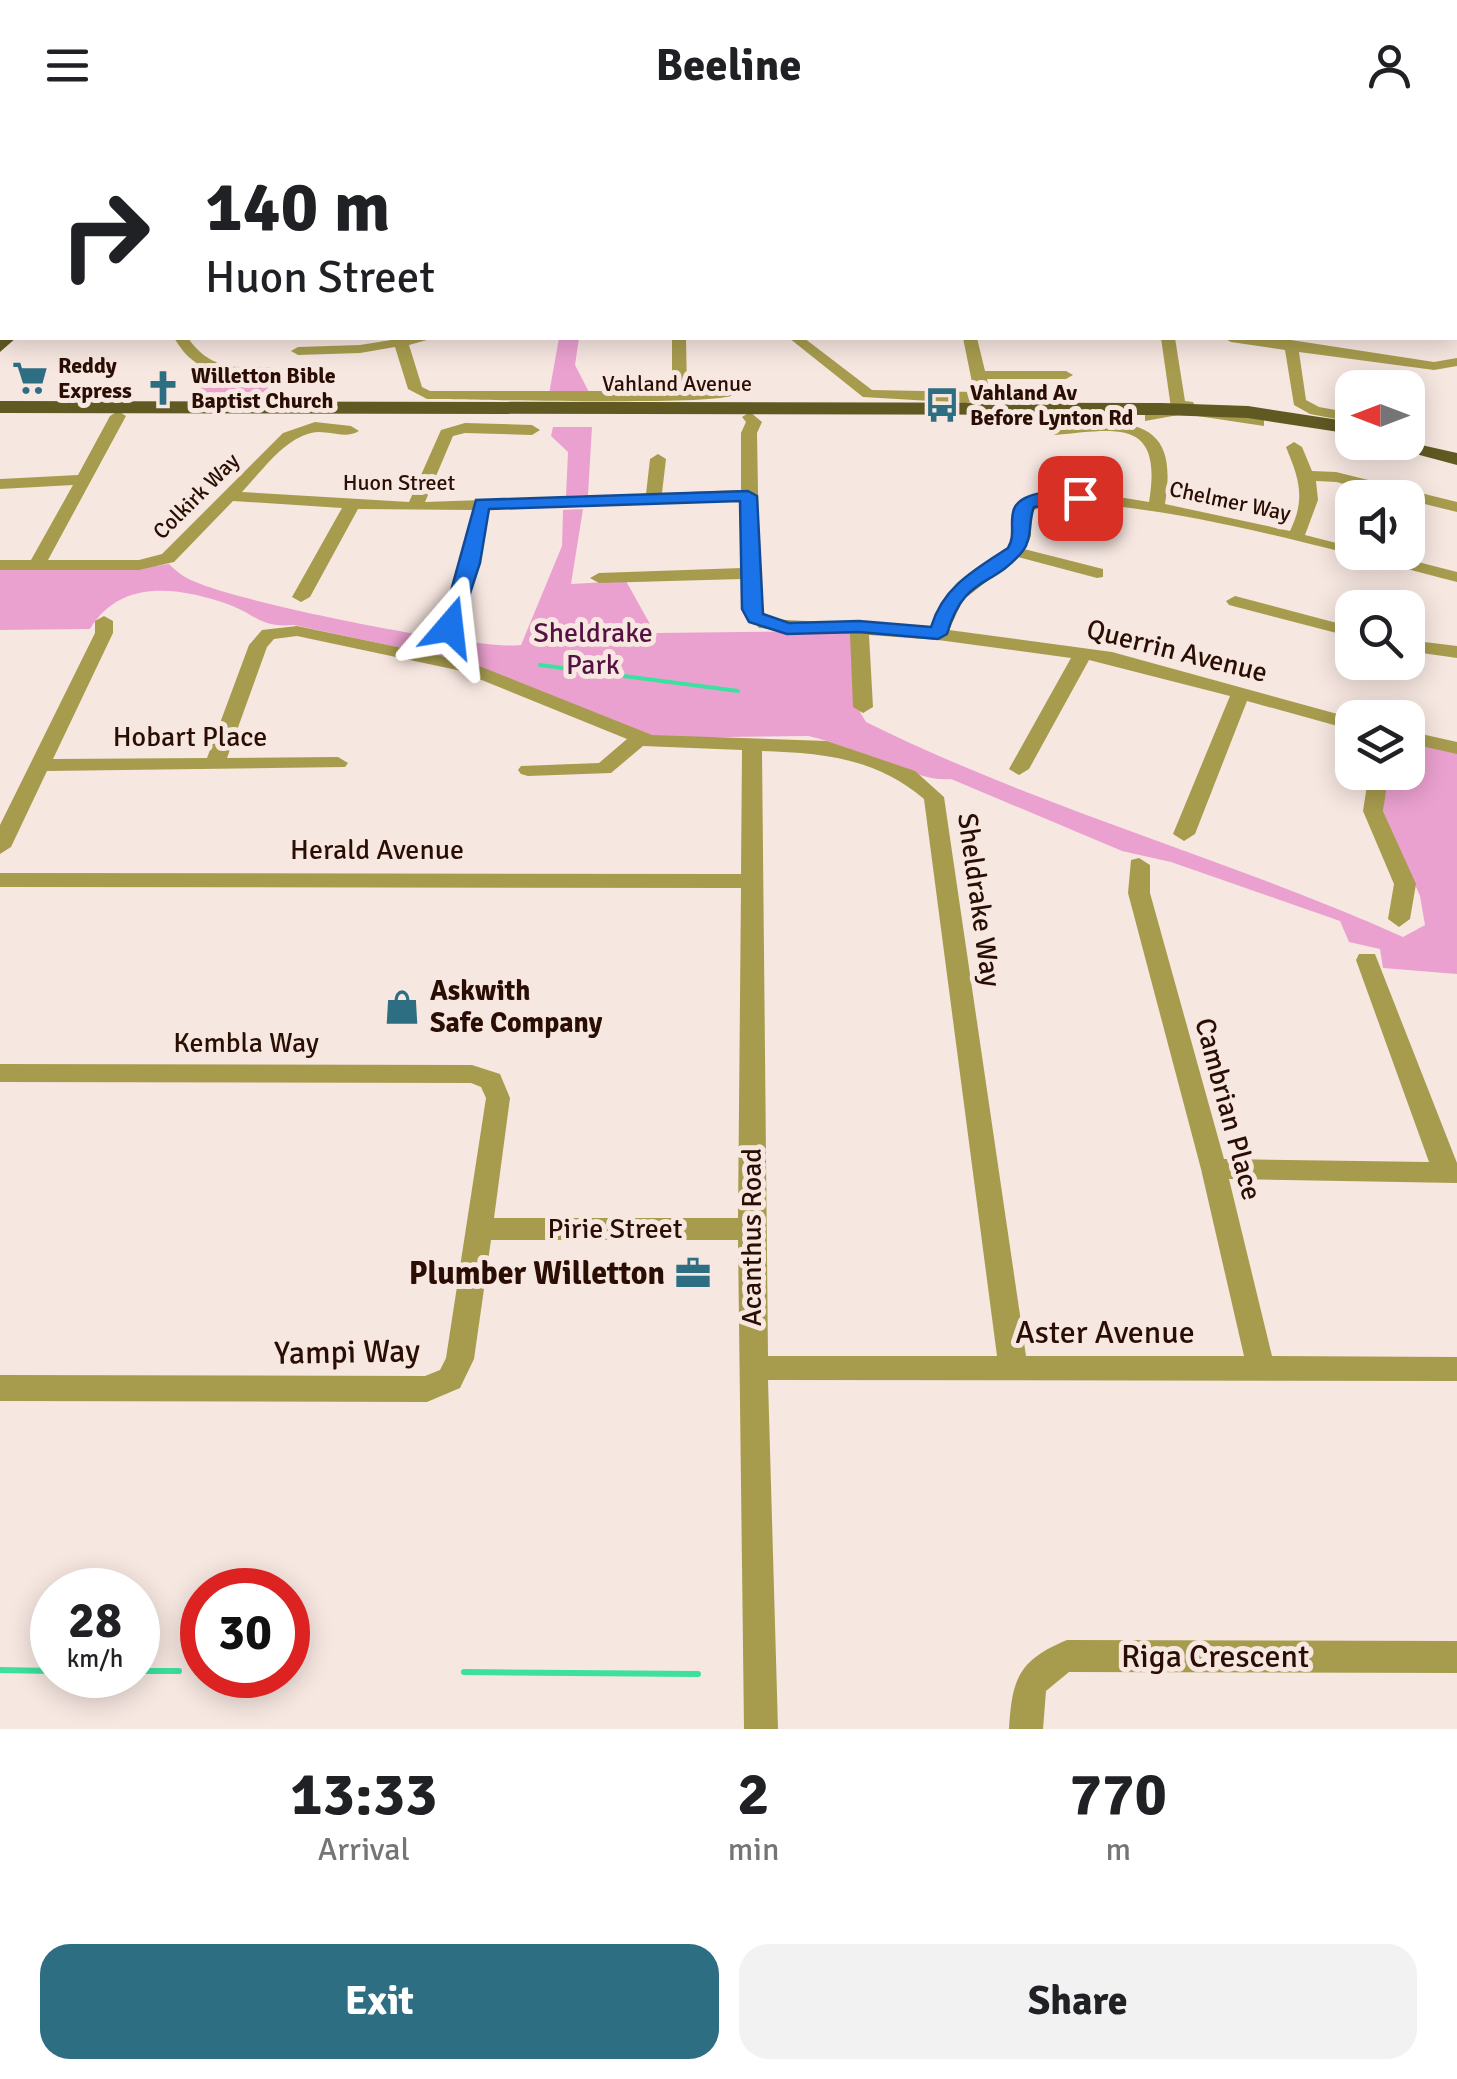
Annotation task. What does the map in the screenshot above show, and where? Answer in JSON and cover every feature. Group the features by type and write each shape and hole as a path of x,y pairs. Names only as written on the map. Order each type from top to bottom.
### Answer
{"main road":[{"name":"Vahland Avenue","path":"280,396 724,401 782,412 1150,418 1259,423 1335,434"},
{"path":"233,411 280,396 316,416"},
{"name":"Vahland Avenue","path":"0,406 751,426 782,412 1184,409 1272,415 1335,425"},
{"name":"Vahland Avenue","path":"0,415 118,416 233,411"},
{"path":"1425,443 1457,450"},
{"path":"1425,452 1457,459"}],"street":[{"path":"183,340 196,355 280,396 301,344 416,340"},
{"path":"679,340 680,397"},
{"path":"798,340 861,390 880,397 976,397 982,393 971,340"},
{"path":"1168,340 1184,409"},
{"path":"1178,340 1184,409"},
{"path":"1251,340 1449,364"},
{"path":"400,343 416,390 428,396 680,397 724,401 751,426"},
{"path":"1291,344 1300,402 1335,414"},
{"path":"980,375 1066,375"},
{"path":"1150,418 1184,409 1259,423"},
{"path":"37,565 118,416"},
{"name":"Querrin Avenue","path":"751,426 751,609 765,624 938,634 1143,664 1335,720"},
{"name":"Colkirk Way","path":"0,565 152,564 178,550 288,436 315,427 351,430"},
{"path":"415,507 446,433 464,428 532,430"},
{"path":"1055,430 1128,430 1151,437 1159,446 1164,470 1156,508"},
{"path":"1294,448 1309,476 1310,506 1295,538"},
{"path":"654,496 658,459"},
{"path":"1309,476 1336,477 1457,507"},
{"path":"0,484 86,478"},
{"name":"Huon Street","path":"230,496 415,507 654,496 748,496"},
{"name":"Chelmer Way","path":"1014,551 1024,528 1023,508 1036,499 1080,498 1156,508 1335,547"},
{"path":"450,627 471,563 482,504"},
{"path":"301,596 351,506"},
{"path":"938,634 945,610 962,587 1014,551 1097,574"},
{"name":"Chelmer Way","path":"1425,569 1457,577"},
{"path":"599,578 750,574"},
{"path":"1235,601 1335,627"},
{"path":"0,847 104,633 104,621"},
{"path":"859,627 863,707"},
{"name":"Sheldrake Way","path":"216,764 258,645 268,634 282,630 462,666 640,738 662,743 827,747 908,775 934,797 1013,1367"},
{"path":"1425,648 1457,652"},
{"path":"1019,768 1082,654"},
{"path":"1184,834 1240,695"},
{"path":"528,770 604,770 640,738"},
{"path":"1425,741 1457,748"},
{"name":"Acanthus Road","path":"752,744 751,1229 761,1729"},
{"name":"Hobart Place","path":"41,765 338,763"},
{"path":"1377,790 1374,811 1405,884 1399,919"},
{"name":"Cambrian Place","path":"1139,865 1139,893 1214,1169 1261,1368"},
{"name":"Herald Avenue","path":"0,880 753,881"},
{"path":"1214,1169 1451,1173 1367,960"},
{"name":"Kembla Way","path":"0,1073 472,1074 490,1081"},
{"name":"Yampi Way","path":"0,1388 427,1390 450,1379 460,1360 498,1098 490,1081"},
{"name":"Pirie Street","path":"479,1229 751,1229"},
{"name":"Aster Avenue","path":"754,1368 1457,1369"},
{"name":"Riga Crescent","path":"1026,1729 1028,1689 1041,1666 1067,1656 1457,1656"}],"green space":[{"path":"559,340 579,340 575,365 590,394 549,394"},
{"path":"209,373 271,384 247,399 196,400 204,380 200,376"},
{"path":"553,427 592,427 588,495 566,496 568,452 551,436"},
{"name":"Sheldrake Park","path":"583,509 571,584 626,581 655,633 845,631 854,636 860,712 866,722 998,781 1269,882 1403,937 1425,925 1420,896 1383,811 1385,790 1425,790 1425,746 1457,753 1457,974 1383,968 1380,949 1349,942 1340,921 1171,862 1122,851 951,779 920,775 808,736 657,738 452,659 294,625 274,625 230,605 171,591 134,594 118,601 90,629 0,630 0,568 136,569 169,564 185,577 249,599 407,632 521,645 562,546 563,510"}],"waterway":[{"path":"540,665 738,691"},
{"path":"0,1670 30,1671"},
{"path":"160,1671 179,1671"},
{"path":"464,1672 698,1674"}],"place":[{"name":"Reddy Express","path":"30,378"},
{"name":"Willetton Bible Baptist Church","path":"163,388"},
{"name":"Vahland Av Before Lynton Rd","path":"942,405"},
{"name":"Askwith Safe Company","path":"402,1007"},
{"name":"Plumber Willetton","path":"693,1273"}],"route":[{"path":"450,627 471,563 482,504 748,496 751,609 756,618 774,627 859,627 938,634 952,597 1008,557 1021,541 1023,508 1028,503 1048,497 1080,498"}]}
